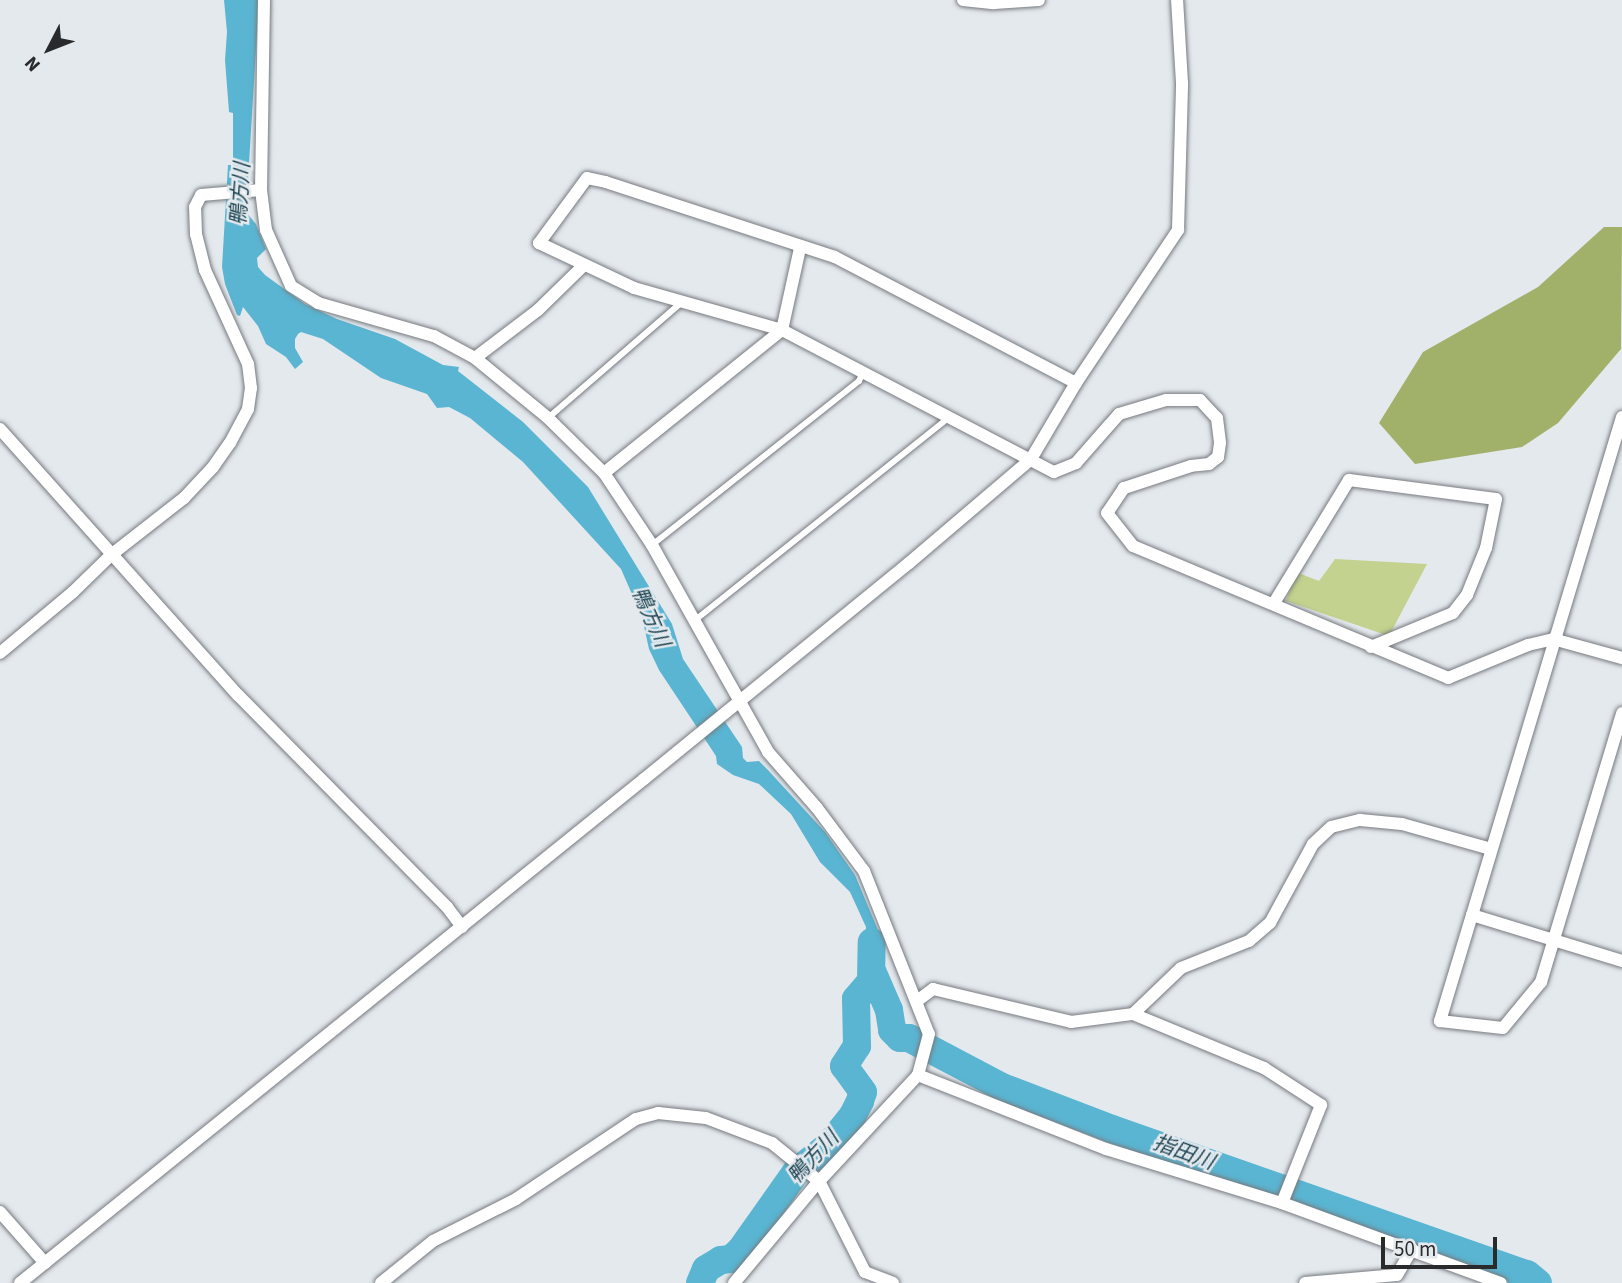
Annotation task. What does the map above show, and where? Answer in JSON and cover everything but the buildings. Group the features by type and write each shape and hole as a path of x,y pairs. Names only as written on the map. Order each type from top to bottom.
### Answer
{"street":[{"path":"264,0 261,190 266,230 291,286 318,303 434,336 475,358 548,418 604,473 652,545 693,622 741,699 768,752 844,841 864,871 917,1001 929,1034 919,1069 814,1177 734,1283"},
{"path":"963,0 994,3 1039,0"},
{"path":"20,1283 644,779 1031,459 1076,383 1178,230 1182,83 1177,0"},
{"path":"1076,383 835,257 587,178 539,243 634,288 782,330 1054,472 1076,463 1119,414 1166,400 1200,400 1217,418 1220,443 1218,457 1209,464 1191,466 1124,488 1107,513 1133,546 1448,678 1528,645 1553,639 1622,658"},
{"path":"0,653 74,592 111,555 184,498 213,467 248,409 251,388 248,365 205,270 196,234 195,207 201,195 261,190"},
{"path":"604,473 782,330 800,248"},
{"path":"475,358 538,310 583,266"},
{"path":"1622,417 1440,1021 1503,1028 1541,982 1556,940 1622,713"},
{"path":"0,429 238,695 447,907 462,927"},
{"path":"1274,603 1349,480 1496,499 1486,548 1467,595 1453,613 1371,647"},
{"path":"1133,1014 1181,968 1248,941 1270,923 1313,844 1331,827 1360,820 1402,824 1491,849"},
{"path":"1472,915 1622,961"},
{"path":"917,1001 933,989 1071,1023 1133,1014 1264,1068 1321,1105 1282,1203"},
{"path":"919,1069 1106,1149 1282,1203 1501,1283"},
{"path":"381,1283 433,1241 516,1199 636,1118 658,1113 706,1118 772,1143 814,1177 865,1272 893,1283"},
{"path":"0,1212 45,1263"},
{"path":"1305,1283 1397,1275 1412,1249"}],"lane":[{"path":"548,418 682,302"},
{"path":"652,545 859,381 863,372"},
{"path":"693,622 950,417"}],"green space":[{"path":"1604,227 1622,227 1621,349 1558,423 1522,447 1415,464 1379,423 1423,352 1538,287"},
{"path":"1335,559 1427,564 1389,636 1286,601 1296,572 1319,581"}],"water":[{"path":"224,0 259,0 246,212 256,224 266,249 257,258 258,267 305,304 337,319 395,339 443,365 459,367 458,371 523,422 588,487 672,624 683,659 742,747 743,758 747,762 759,761 767,769 825,832 855,875 878,930 879,978 865,980 868,964 865,948 866,927 850,892 820,862 791,814 759,784 733,775 717,764 716,756 659,670 649,649 642,617 621,569 523,462 470,418 449,407 437,408 427,394 381,378 323,339 301,332 298,334 295,348 303,362 295,369 286,357 266,344 258,326 243,307 240,316 237,315 225,284 222,267 228,165 233,165 233,113 229,112"}],"waterway":[{"name":"鴨方川","path":"700,1283 706,1269 721,1260 731,1259 740,1251 796,1172 829,1145 852,1117 863,1092 844,1066 857,1046 856,999 871,981 872,942"},
{"name":"指田川","path":"873,973 889,1010 892,1030 900,1038 909,1038 1002,1087 1112,1129 1527,1274 1538,1283"}]}
